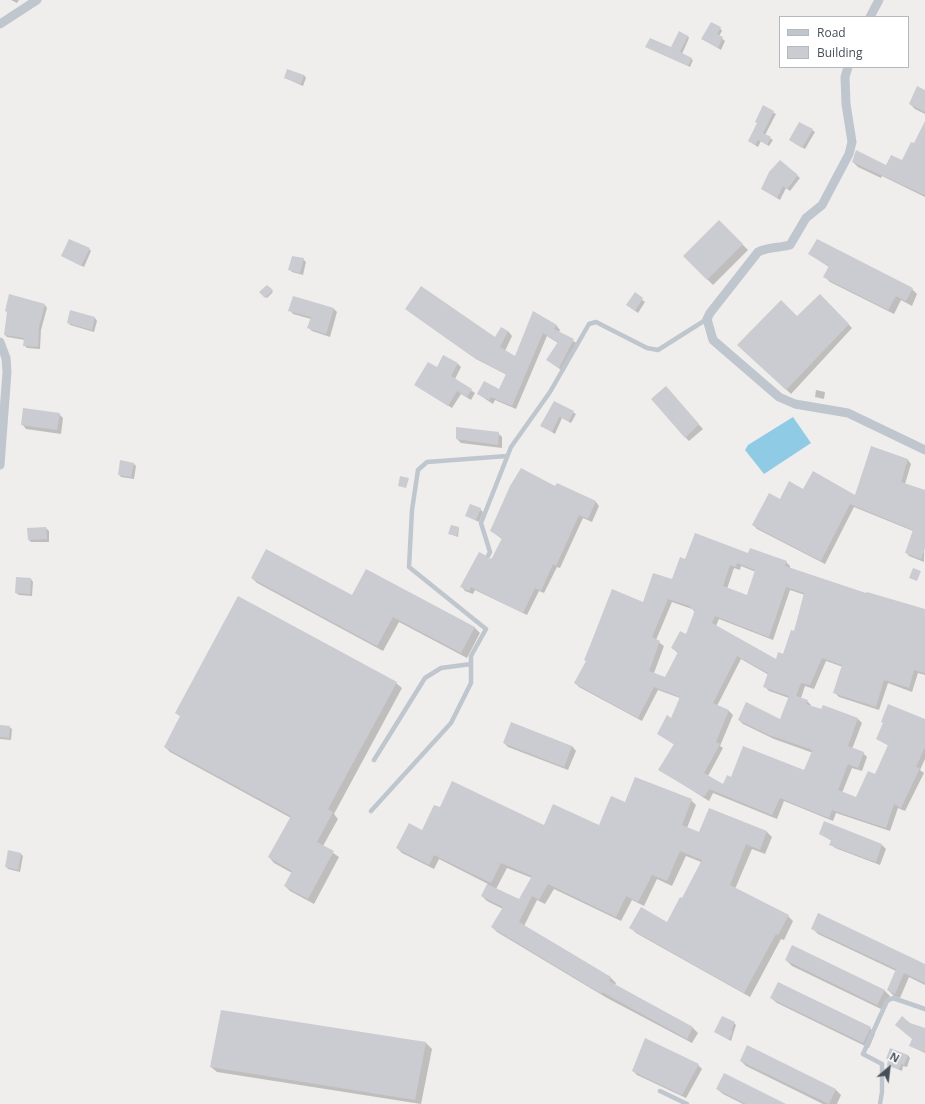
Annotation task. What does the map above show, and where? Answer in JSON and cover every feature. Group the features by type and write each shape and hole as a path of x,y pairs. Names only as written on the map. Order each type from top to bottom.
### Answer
{"street":[{"path":"0,24 37,0"},
{"path":"871,16 879,0"},
{"path":"848,68 845,76 846,104 852,142 849,154 822,205 806,218 790,245 779,248 767,248 758,252 710,313 707,319 713,340 779,397 795,404 848,413 925,450"},
{"path":"0,342 6,358 7,372 0,465"}],"lane":[{"path":"488,556 490,552 481,523 507,456 511,447 550,392 589,324 596,322 647,348 658,350 707,319"},
{"path":"371,811 451,723 471,683 471,656 486,629 409,567 412,510 418,470 427,462 507,456"},
{"path":"374,760 424,678 441,668 471,664"},
{"path":"880,1104 882,1092 882,1064 863,1054 887,1001 893,998 925,1009"},
{"path":"660,1091 688,1104"}],"water":[{"path":"793,417 811,443 764,474 745,450 748,445"}],"building":[{"path":"711,22 721,27 717,34 723,37 718,48 701,39"},
{"path":"679,31 688,36 680,52 692,58 688,66 645,47 650,38 671,47"},
{"path":"287,69 304,75 301,84 284,78"},
{"path":"917,86 925,90 925,112 909,104"},
{"path":"763,105 774,111 763,133 771,137 767,145 758,140 755,145 748,141 757,123 755,122"},
{"path":"925,121 925,195 852,162 856,150 886,165 891,155 902,160 911,142 914,143"},
{"path":"799,122 813,129 802,148 789,140"},
{"path":"780,160 798,175 787,189 783,186 777,198 761,189 769,172"},
{"path":"719,220 743,244 707,280 683,256"},
{"path":"69,239 90,248 81,266 61,256"},
{"path":"817,239 913,288 906,301 896,296 888,310 823,277 829,266 808,254"},
{"path":"292,256 304,258 300,273 288,270"},
{"path":"267,285 273,290 265,298 259,292"},
{"path":"421,286 495,337 501,327 508,331 500,347 515,356 533,311 557,325 554,329 574,339 559,368 546,360 558,342 543,333 512,406 491,397 489,400 477,394 484,381 499,389 506,374 470,355 405,309"},
{"path":"635,292 643,298 635,311 626,305"},
{"path":"9,294 45,304 39,327 38,347 23,346 24,338 4,335 7,312 5,311"},
{"path":"820,294 849,324 786,390 737,345 781,300 797,316"},
{"path":"293,296 334,308 326,334 307,328 311,317 288,311"},
{"path":"70,310 95,317 92,330 67,323"},
{"path":"443,355 458,363 451,376 472,389 467,397 457,391 448,406 414,385 428,362 437,367"},
{"path":"666,386 699,424 685,438 651,399"},
{"path":"554,401 574,411 569,421 559,417 552,432 540,426"},
{"path":"23,408 60,413 57,430 21,425"},
{"path":"456,427 499,432 498,445 456,439"},
{"path":"871,446 908,459 901,482 925,490 925,548 921,559 905,553 913,530 850,504 821,561 752,525 769,493 780,499 789,481 803,489 813,471 855,495"},
{"path":"120,460 134,463 131,477 118,475"},
{"path":"521,468 555,486 557,483 596,501 588,519 579,515 556,566 553,564 541,591 535,588 523,613 471,587 469,591 460,587 479,552 485,555 487,559 492,558 502,538 490,531 510,486"},
{"path":"400,476 409,478 406,488 398,486"},
{"path":"470,504 481,508 476,520 465,516"},
{"path":"451,525 459,527 457,536 448,534"},
{"path":"46,527 47,539 28,540 27,528"},
{"path":"695,533 748,553 750,548 787,561 785,566 866,593 867,592 925,609 925,673 914,670 909,688 884,680 876,707 833,693 842,665 822,658 810,685 801,683 796,696 808,700 806,704 821,709 823,705 858,718 848,746 864,752 858,768 848,764 838,790 856,797 868,771 875,774 888,745 876,739 883,723 881,722 888,704 925,719 925,747 916,767 920,768 901,808 894,804 886,828 832,810 829,818 780,798 772,815 709,789 705,796 702,796 658,770 674,744 657,734 667,715 671,718 680,697 654,687 638,718 574,683 586,661 584,660 612,589 643,602 653,573 672,579 680,557 685,559","holes":["737,563 755,570 747,595 723,586 730,565 736,567","786,587 804,593 794,631 791,630 783,654 778,652 776,659 712,623 715,616 769,637","668,599 690,606 690,608 695,610 686,634 680,631 671,648 678,652 665,677 649,671 660,641 652,637","737,656 768,673 763,687 789,696 780,719 746,702 738,720 769,735 810,749 812,751 804,770 743,746 731,777 727,775 723,784 704,773 720,744 716,742 729,710 713,703"]},
{"path":"266,549 352,595 366,569 475,627 461,653 393,617 377,646 251,578"},
{"path":"913,568 921,571 917,581 909,578"},
{"path":"16,577 31,578 30,594 15,593"},
{"path":"238,596 397,682 328,809 333,812 317,842 334,851 308,899 284,886 292,871 268,857 291,816 164,747 180,716 175,713"},
{"path":"511,722 572,746 564,767 503,743"},
{"path":"0,725 10,726 9,738 0,737"},
{"path":"635,777 692,799 682,825 699,832 709,808 767,831 760,850 746,844 730,885 789,915 778,935 776,934 744,993 629,928 641,907 667,922 680,897 682,898 702,860 680,851 667,881 652,875 638,902 626,896 616,917 548,884 539,900 532,896 519,922 611,977 609,981 693,1027 687,1039 602,992 602,994 491,927 503,907 481,896 487,884 519,899 532,876 501,863 491,883 434,855 429,865 396,848 409,823 422,830 434,805 440,807 452,781 544,825 553,804 599,825 611,796 625,802"},
{"path":"824,821 882,844 876,862 829,845 831,840 819,834"},
{"path":"8,850 21,853 18,870 5,867"},
{"path":"818,913 925,964 925,983 904,973 895,994 887,990 896,969 811,929"},
{"path":"792,945 885,990 877,1005 785,960"},
{"path":"778,982 871,1027 863,1043 770,998"},
{"path":"221,1010 426,1042 415,1100 210,1067"},
{"path":"722,1016 735,1022 731,1030 733,1031 729,1040 714,1032"},
{"path":"902,1016 910,1023 925,1028 925,1052 909,1046 912,1039 895,1025"},
{"path":"645,1038 699,1064 682,1095 632,1071"},
{"path":"747,1045 836,1089 829,1104 740,1061"},
{"path":"890,1048 908,1055 904,1065 901,1064 899,1069 887,1066 888,1059 886,1059"},
{"path":"724,1073 786,1104 746,1104 716,1089"}]}
